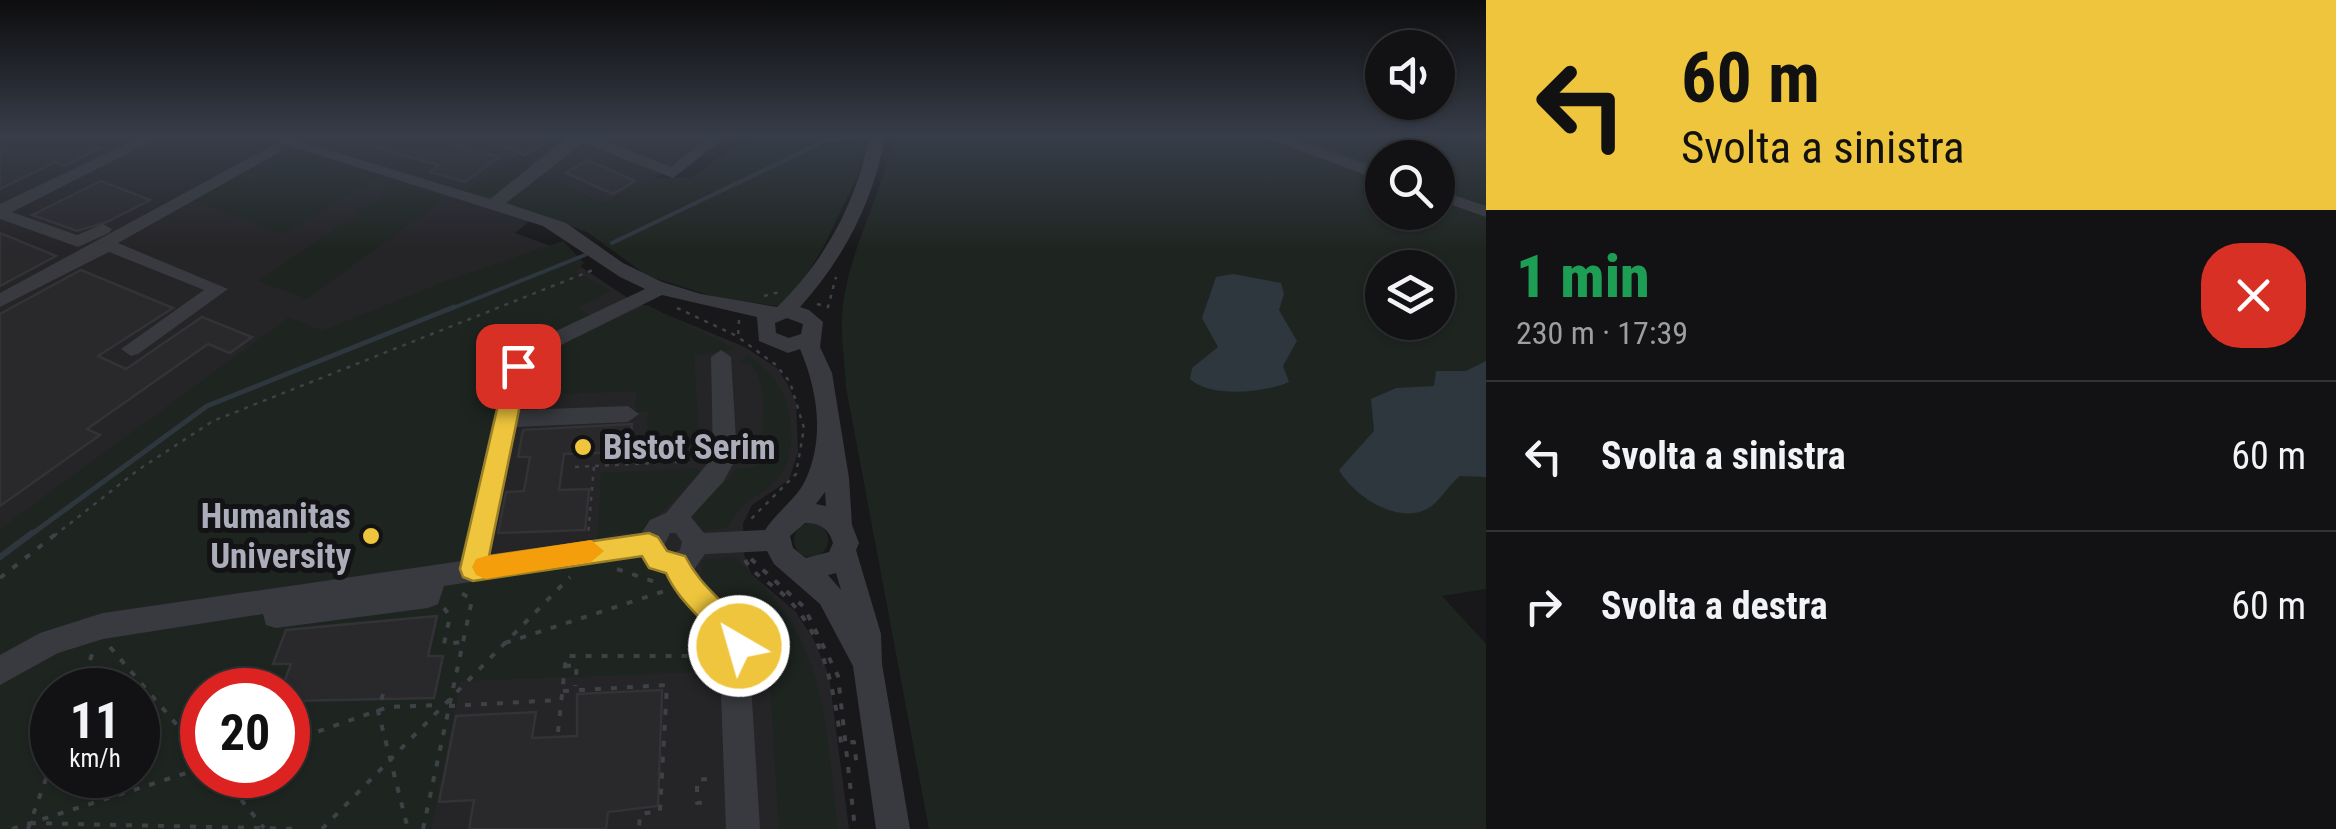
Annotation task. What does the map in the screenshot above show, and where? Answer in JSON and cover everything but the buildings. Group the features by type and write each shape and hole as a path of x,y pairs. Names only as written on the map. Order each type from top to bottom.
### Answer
{"street":[{"path":"0,212 78,174"},
{"path":"0,301 218,174"},
{"path":"380,174 565,228 656,292 725,307 802,314 814,328"},
{"path":"493,206 533,174"},
{"path":"771,338 765,320 802,296 830,256 868,174"},
{"path":"1455,201 1486,212"},
{"path":"0,212 78,242 129,216"},
{"path":"91,251 110,246 218,289 131,350"},
{"path":"830,256 826,280 812,312 810,347 822,373 841,539 859,596 893,829"},
{"path":"0,671 75,632 282,597 276,616 428,596 453,572 504,419 512,381 527,354 656,292"},
{"path":"725,307 771,338 822,391"},
{"path":"771,338 796,345 814,328"},
{"path":"649,544 654,533 673,524 681,507 721,468 725,448 721,357"},
{"path":"504,419 628,414"},
{"path":"830,438 815,488 782,529 779,551 795,566 815,576 867,664"},
{"path":"697,544 782,529 821,514 841,539"},
{"path":"673,524 688,528 697,544"},
{"path":"795,566 829,566 841,539"},
{"path":"453,572 649,544"},
{"path":"649,544 658,560 676,564 692,556 697,544"},
{"path":"676,564 688,591 725,621 737,657 742,829"}],"path":[{"path":"0,578 138,470 214,421 576,273 593,270 602,275"},
{"path":"656,292 738,337"},
{"path":"575,468 710,460 721,468"},
{"path":"322,829 587,555 594,466"},
{"path":"750,554 744,554 752,572 785,596 814,633 832,676 841,744 854,742 858,768"},
{"path":"504,644 673,588 587,555"},
{"path":"452,695 472,600 458,590 453,572"},
{"path":"442,605 450,616 444,644 464,642"},
{"path":"87,668 100,634 129,668"},
{"path":"558,732 566,656 713,653 737,657"},
{"path":"566,666 576,665 574,686"},
{"path":"563,691 667,685 660,810 640,814 639,829"},
{"path":"383,694 378,710 408,829"},
{"path":"310,735 370,717 378,710 562,700"},
{"path":"160,705 180,728"},
{"path":"423,829 446,705"},
{"path":"12,829 180,775"},
{"path":"707,779 697,780 697,803 710,802"},
{"path":"29,826 39,798"},
{"path":"239,798 265,829"},
{"path":"29,826 300,829"}],"shaded area":[{"name":"Humanitas University","path":"0,174 664,174 603,204 540,176 537,215 515,233 548,245 631,300 745,347 778,369 796,403 798,452 789,480 752,505 743,524 744,554 751,574 795,611 814,640 829,676 849,829 0,829"},
{"path":"242,174 381,175 283,234 194,200"},
{"path":"488,174 525,174 493,197 466,190"},
{"path":"697,174 858,174 822,250 789,302 776,306 715,297 648,276 587,232 507,202 540,176 603,204 654,178"},
{"path":"883,174 1365,174 1365,230 1455,230 1455,174 1486,174 1486,589 1442,596 1486,644 1486,829 929,829 846,387 842,316 845,293"},
{"path":"399,185 445,198 307,299 258,281"},
{"path":"563,241 584,263 576,272 611,291 578,307 590,316 540,340 511,362 462,560 95,614 52,629 0,659 0,529 289,317 322,331 448,280"},
{"path":"1233,274 1281,283 1284,294 1279,310 1297,341 1283,366 1289,382 1238,392 1210,389 1190,379 1192,368 1218,347 1202,318 1216,277"},
{"path":"647,305 736,349 694,356 700,457 647,459 648,412 635,412 637,391 517,396 529,364 550,348"},
{"path":"749,355 775,381 785,399 791,432 789,455 775,482 741,507 728,527 703,532 691,523 694,505 730,479 736,469 758,467 763,399 757,373 750,363 740,362"},
{"path":"1486,361 1486,477 1460,476 1433,505 1408,513 1380,507 1346,480 1339,470 1374,431 1371,399 1396,388 1434,386 1436,371 1466,371"},
{"path":"697,468 701,472 697,477 641,533 614,533 598,539 601,473"},
{"path":"811,523 823,528 828,540 823,552 811,557 799,552 794,540 799,528"},
{"path":"636,555 665,569 678,599 708,615 698,672 461,681 431,829 0,829 0,679 69,639 136,622 218,621 496,571"},
{"path":"734,557 789,619 805,650 824,714 838,829 779,829 767,636 701,584 702,560"}],"waterway":[{"path":"612,243 757,174"},
{"path":"448,310 585,255"},
{"path":"29,536 207,406 454,307"},
{"path":"0,557 32,533"}],"slow traffic":[{"path":"486,567 591,551"}],"place":[{"name":"Bistot Serim","path":"583,447"},
{"name":"Humanitas University","path":"371,536"}],"route":[{"path":"518,366 473,569 649,544 658,560 676,564 688,591 725,621 736,633 739,646"}]}
